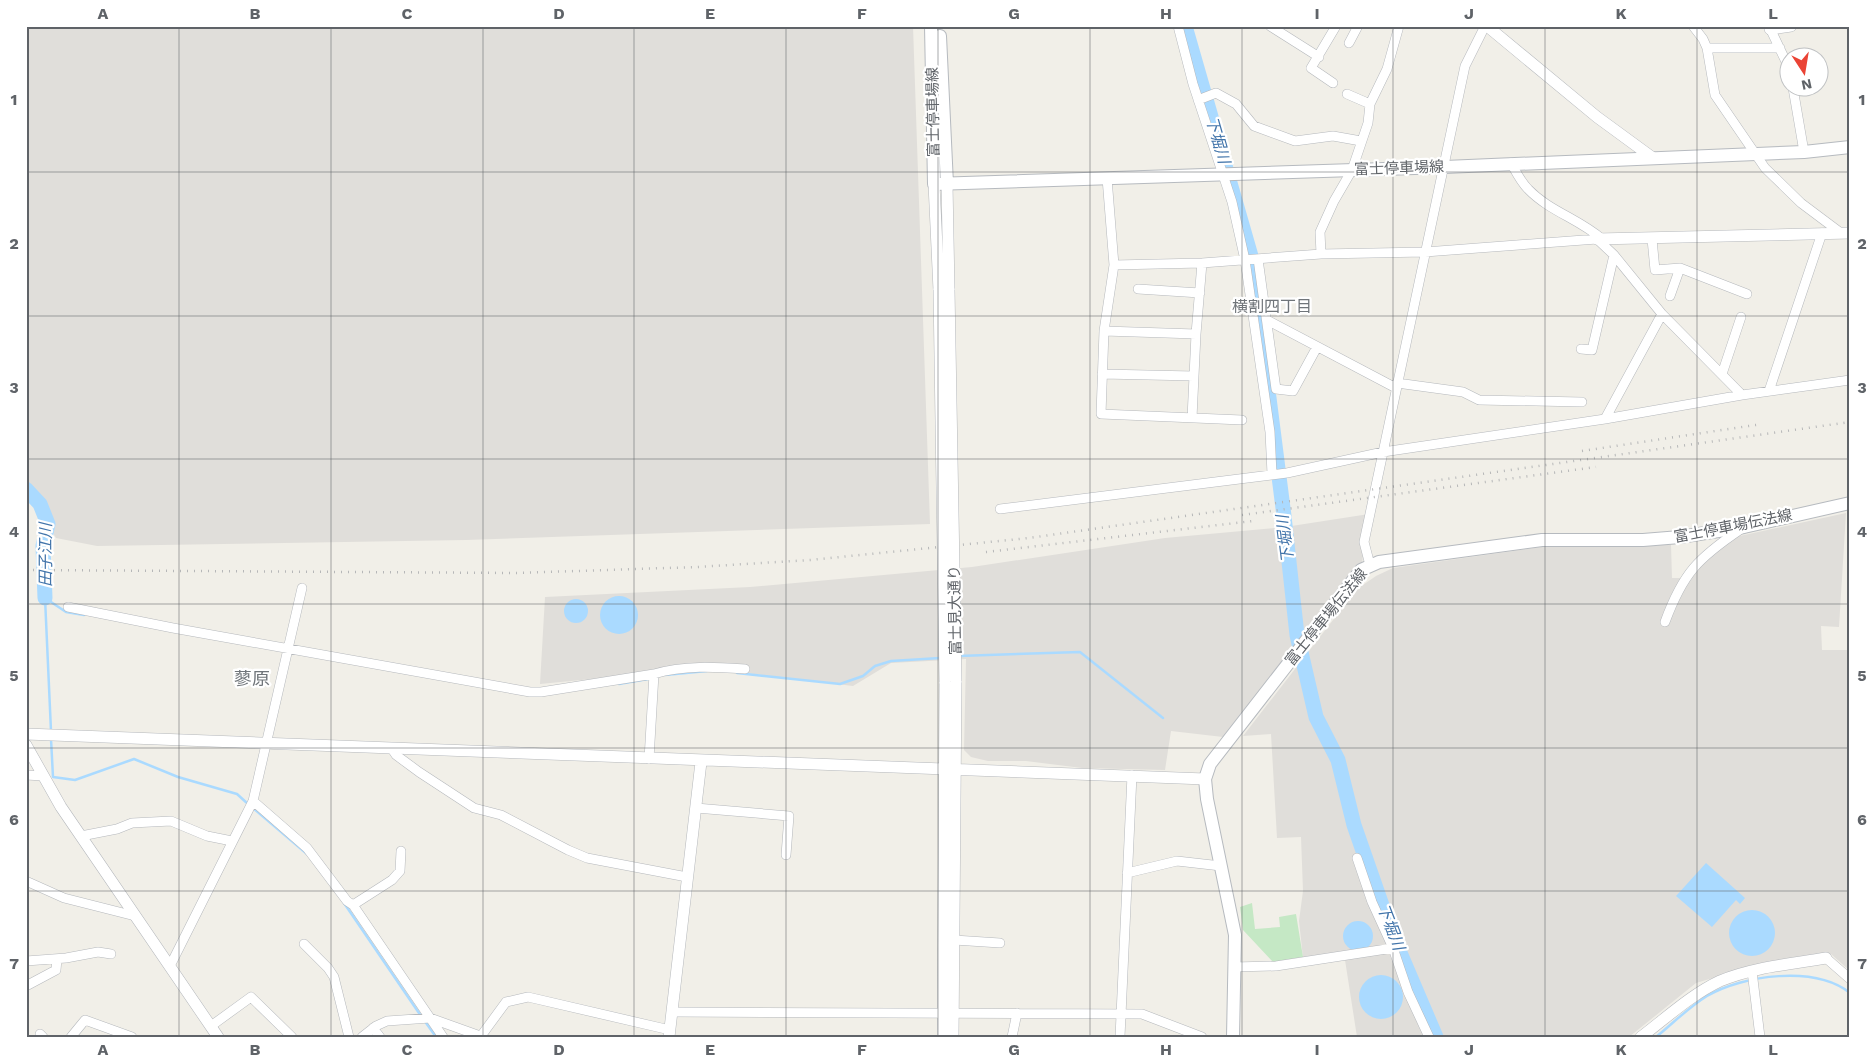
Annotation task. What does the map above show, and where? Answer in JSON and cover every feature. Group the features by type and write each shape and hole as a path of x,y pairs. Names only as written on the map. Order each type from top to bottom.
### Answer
{"main road":[{"name":"富士停車場線","path":"931,26 934,184 1444,167 1804,152 1850,147"},
{"name":"富士停車場線","path":"940,26 947,184"},
{"name":"富士停車場伝法線","path":"1205,779 1210,764 1361,570 1370,565 1542,540 1652,539 1699,535 1744,527 1850,503"},
{"path":"1205,779 1207,799 1235,935 1233,1037"}],"street":[{"path":"1178,26 1199,100 1232,202 1245,260 1270,432 1272,474"},
{"path":"1270,26 1319,57"},
{"path":"1333,83 1311,68 1336,26"},
{"path":"1349,43 1358,26"},
{"path":"1321,254 1320,232 1334,201 1352,170 1360,141 1368,123 1370,104 1387,69 1399,26"},
{"path":"1370,565 1364,542 1396,385 1465,66 1486,26 1597,117 1653,158"},
{"path":"1693,26 1707,48 1715,95 1764,168 1801,203 1846,233"},
{"path":"1780,48 1769,27 1791,26"},
{"path":"1707,48 1778,48"},
{"path":"1199,100 1216,93 1236,104 1254,126 1295,140 1333,136 1360,141"},
{"path":"1347,94 1370,104"},
{"path":"1795,98 1804,152"},
{"path":"1511,163 1527,188 1538,198 1591,229 1662,314 1742,395"},
{"path":"1107,178 1114,265 1104,331 1100,414 1242,420"},
{"name":"富士見大通り","path":"934,184 944,290"},
{"name":"富士見大通り","path":"947,184 944,290 951,681 948,1013 953,1037"},
{"path":"1769,391 1822,233"},
{"path":"1114,265 1202,263 1321,254 1425,252 1599,239 1846,233"},
{"path":"1652,239 1655,270 1680,268 1747,294"},
{"path":"1580,349 1592,350 1614,255"},
{"path":"1258,258 1276,389 1293,391 1317,347"},
{"path":"1192,418 1202,263"},
{"path":"1670,296 1680,268"},
{"path":"1138,289 1200,293"},
{"path":"1605,419 1662,314"},
{"path":"1722,374 1741,317"},
{"path":"1267,320 1317,347 1396,385 1463,392 1478,400 1582,402"},
{"path":"1104,331 1196,334"},
{"path":"1102,374 1194,376"},
{"path":"1000,509 1056,504 1287,473 1383,452 1605,419 1742,395 1850,380"},
{"path":"1665,622 1682,582 1697,562 1744,527"},
{"path":"170,966 251,804 302,588"},
{"path":"68,607 530,692 541,692 654,674 667,670 706,667 745,669"},
{"path":"649,759 654,674"},
{"path":"26,734 701,762 1132,775 1205,779"},
{"path":"26,745 81,836 218,1037"},
{"path":"392,749 396,755 419,772 474,808 501,815 568,850 587,858 688,877"},
{"path":"362,1037 373,1028 387,1021 430,1018 482,1036 506,1002 528,997 670,1033 701,762"},
{"name":"富士見大通り","path":"943,1037 948,1013 954,940 950,769"},
{"path":"26,775 43,776"},
{"path":"1120,1037 1132,775"},
{"path":"251,804 307,848 347,901 353,905 443,1037"},
{"path":"696,808 789,816 786,855"},
{"path":"81,836 117,829 132,823 171,821 207,836 232,841"},
{"path":"353,905 392,880 400,871 401,851"},
{"path":"1357,858 1372,902 1393,948 1408,992 1429,1037"},
{"path":"1127,873 1177,861 1221,866"},
{"path":"26,881 64,898 135,916"},
{"path":"954,940 1000,943"},
{"path":"304,944 328,968 334,977 349,1037"},
{"path":"1234,967 1276,966 1393,948"},
{"path":"26,961 57,959 98,952 111,954"},
{"path":"1641,1037 1707,988 1721,981 1826,958 1850,979"},
{"path":"26,986 56,970 57,959"},
{"path":"1752,973 1760,1037"},
{"path":"211,1026 251,997 292,1037"},
{"path":"672,1012 1142,1014 1202,1037"},
{"path":"1012,1037 1017,1013"},
{"path":"71,1037 85,1020 132,1037"},
{"path":"373,1028 380,1037"}],"shaded area":[{"path":"26,26 913,26 930,524 466,540 97,546 56,538 26,489"},
{"path":"1846,513 1839,627 1821,626 1822,650 1850,650 1850,971 1831,954 1775,962 1696,983 1629,1037 1357,1037 1345,960 1303,958 1299,921 1303,891 1301,837 1277,838 1271,734 1243,736 1357,589 1376,576 1393,568 1542,547 1671,545 1672,578 1683,578 1721,540"},
{"path":"1369,514 1362,563 1223,737 1171,731 1165,770 1082,768 1026,761 988,761 971,757 964,750 966,659 891,663 853,686 705,668 540,684 545,597 750,587 972,567 1165,538 1285,527"}],"green space":[{"path":"1252,903 1255,929 1280,927 1279,917 1296,914 1303,957 1273,962 1243,930 1240,907"}],"water":[{"path":"619,596 633,601 638,615 633,629 619,634 605,629 600,615 605,601"},
{"path":"576,599 585,602 588,611 585,620 576,623 567,620 564,611 567,602"},
{"path":"1706,863 1745,898 1740,904 1736,900 1712,927 1676,896"},
{"path":"1752,910 1765,914 1771,920 1775,933 1771,946 1765,952 1752,956 1739,952 1733,946 1729,933 1733,920 1739,914"},
{"path":"1358,921 1369,925 1373,936 1369,947 1358,951 1347,947 1343,936 1347,925"},
{"path":"1385,975 1397,981 1402,988 1402,1006 1397,1013 1390,1018 1377,1019 1365,1013 1360,1006 1359,993 1365,981 1372,976"}],"waterway":[{"name":"下堀川","path":"1185,26 1251,256 1297,635 1316,717 1338,760 1354,825 1392,934 1436,1037"},
{"name":"田子江川","path":"26,489 40,504 48,524 43,546 45,598"},
{"path":"45,598 66,612 84,615"},
{"path":"45,598 51,731"},
{"path":"958,656 1080,652 1163,718"},
{"path":"737,673 840,684 863,676 875,666 891,661 940,658"},
{"path":"665,675 707,671"},
{"path":"619,684 648,679"},
{"path":"51,739 53,777 75,780 134,759 178,777 237,794 248,804"},
{"path":"253,808 307,854"},
{"path":"344,903 421,1016"},
{"path":"1656,1037 1700,1000 1722,989 1759,978 1799,976 1818,979 1835,984 1850,993"},
{"path":"424,1020 436,1037"}],"railway":[{"path":"26,570 516,573 697,567 810,560 1029,538 1850,422"},
{"path":"1582,451 1762,424"},
{"path":"1242,515 1596,467"},
{"path":"986,552 1253,521"}],"district":[{"name":"横割四丁目","path":"1272,306"},
{"name":"蓼原","path":"252,678"}]}
